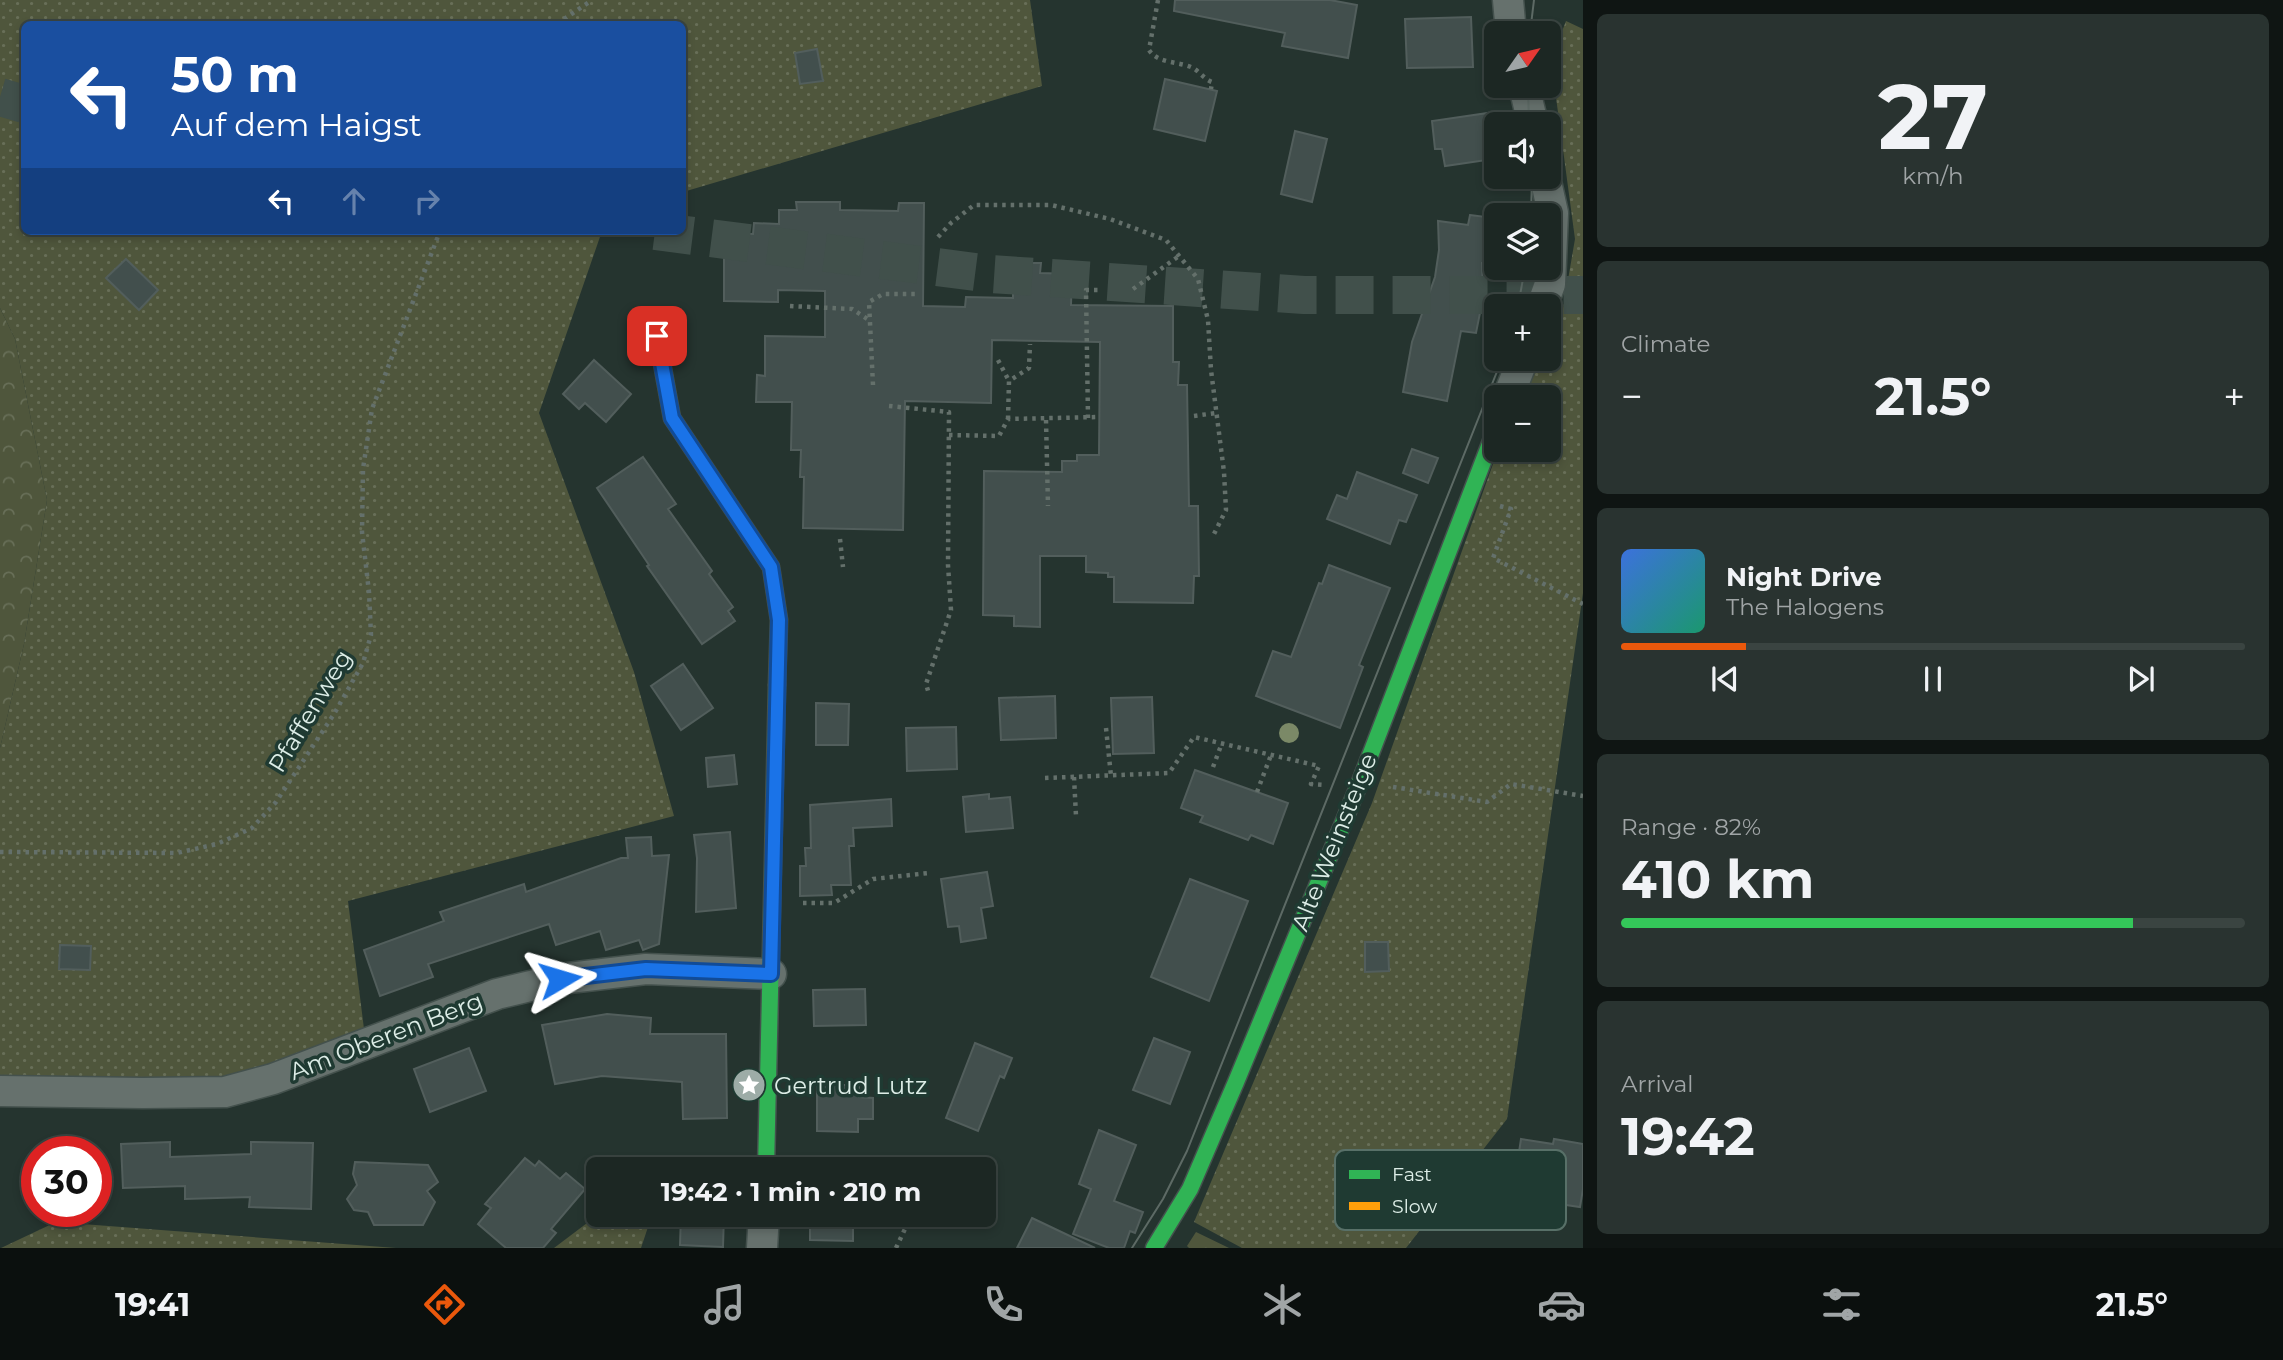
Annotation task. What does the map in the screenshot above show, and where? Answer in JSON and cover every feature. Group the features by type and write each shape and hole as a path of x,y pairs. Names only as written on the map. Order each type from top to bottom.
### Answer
{"street":[{"path":"1508,0 1510,21"},
{"path":"1546,294 1550,284 1553,213 1548,189"},
{"path":"657,336 672,418 771,567 779,620 766,1157"},
{"name":"Alte Weinsteige","path":"1154,1248 1190,1189 1241,1069 1358,787 1484,459"},
{"name":"Am Oberen Berg","path":"0,1091 225,1092 273,1079 497,994 560,979 646,969 771,974"},
{"path":"762,1248 763,1227"}],"path":[{"path":"561,21 592,0"},
{"path":"1158,0 1149,50 1154,57 1195,69 1203,78 1212,82 1211,89"},
{"path":"938,237 974,205 1051,205 1110,219 1166,240 1198,279 1208,320 1226,510 1212,538"},
{"name":"Pfaffenweg","path":"0,852 177,853 217,844 252,828 276,802 334,714 363,663 371,635 362,531 363,469 372,409 438,235"},
{"path":"1133,289 1179,256"},
{"path":"1087,418 1086,290 1101,290"},
{"path":"873,385 869,302 883,294 917,294"},
{"path":"790,306 852,309 869,320"},
{"path":"1009,381 1029,368 1030,344"},
{"path":"949,435 999,436 1008,419 1009,381 998,360"},
{"path":"888,406 948,412 948,565 951,610 926,684 929,694"},
{"path":"1194,416 1216,413"},
{"path":"1008,419 1100,417"},
{"path":"1046,419 1048,506"},
{"path":"1470,495 1511,509 1493,558 1583,604"},
{"path":"840,539 842,567"},
{"path":"1106,728 1111,776"},
{"path":"1045,778 1168,774 1194,737 1319,766 1311,784 1332,786"},
{"path":"1213,766 1222,743"},
{"path":"1257,792 1271,755"},
{"path":"1074,777 1076,816"},
{"path":"1391,787 1487,802 1511,784 1583,796"},
{"path":"771,904 834,902 873,879 929,873"},
{"path":"896,1248 906,1227"}],"green space":[{"path":"0,0 1030,0 1042,86 686,191 686,21 21,21 21,235 601,235 539,413 634,672 674,816 348,901 366,1045 259,1082 0,1075 0,748 24,644 47,500 15,339 0,308"},
{"path":"1566,21 1583,29 1583,593 1507,1119 1483,1150 1335,1150 1335,1230 1420,1230 1406,1248 1242,1248 1194,1222 1372,803 1494,462 1561,462 1561,385 1528,385 1534,371 1561,371 1561,313 1575,239 1561,135 1561,112 1558,112 1556,98 1561,98 1561,34"},
{"path":"0,308 15,339 47,500 24,644 0,748"},
{"path":"586,1224 586,1227 648,1227 641,1248 554,1248"},
{"path":"112,1226 396,1248 1,1248 45,1227"},
{"path":"1196,1232 1229,1248 1189,1248 1187,1246"}],"building":[{"path":"1175,0 1330,0 1357,5 1348,58 1282,46 1285,33 1174,11"},
{"path":"1471,17 1473,67 1407,68 1405,19"},
{"path":"817,49 823,81 800,84 795,53"},
{"path":"1165,79 1217,91 1205,141 1154,129"},
{"path":"1484,114 1484,160 1445,166 1442,149 1435,149 1432,121"},
{"path":"1295,131 1327,139 1312,202 1281,194"},
{"path":"796,202 840,202 840,210 898,211 899,203 924,203 923,306 965,307 966,297 1013,298 1013,263 1041,263 1040,273 1072,274 1071,305 1173,306 1173,362 1179,362 1178,385 1187,385 1189,506 1198,506 1199,576 1194,576 1193,603 1114,602 1114,577 1108,577 1108,573 1086,572 1086,556 1040,556 1040,627 1014,626 1014,616 983,615 984,471 1062,472 1062,461 1077,461 1077,455 1099,455 1100,342 992,340 991,403 905,401 903,530 803,528 804,477 800,477 801,450 791,450 792,402 756,402 757,375 765,376 765,336 825,337 825,291 778,290 778,302 724,301 724,233 753,234 754,223 779,224 779,210 797,210"},
{"path":"1470,215 1484,217 1483,298 1476,333 1461,331 1447,401 1403,392 1412,342 1435,277 1439,250 1438,221 1468,225"},
{"path":"126,259 158,290 139,310 106,278"},
{"path":"594,360 631,394 606,422 585,403 579,409 563,394"},
{"path":"1412,449 1438,458 1428,483 1403,473"},
{"path":"643,457 676,504 668,509 712,571 709,574 733,607 728,611 735,621 702,644 597,488"},
{"path":"1357,472 1417,495 1406,522 1399,520 1390,544 1327,519 1337,495 1347,499"},
{"path":"1329,565 1390,588 1359,665 1363,667 1340,728 1256,696 1273,651 1291,657 1319,583 1322,584"},
{"path":"683,664 713,708 681,730 651,686"},
{"path":"1055,696 1056,738 1001,740 999,698"},
{"path":"1152,697 1154,753 1113,754 1111,698"},
{"path":"816,703 849,704 848,745 816,745"},
{"path":"956,727 957,769 907,771 906,728"},
{"path":"734,755 737,784 708,787 706,758"},
{"path":"1195,770 1288,803 1273,844 1251,835 1248,840 1200,822 1203,816 1181,808"},
{"path":"989,794 989,799 1010,797 1013,828 966,832 963,797"},
{"path":"891,799 892,826 853,828 854,846 849,846 851,885 831,885 832,895 800,896 800,866 806,866 805,848 811,848 810,805"},
{"path":"730,832 736,908 696,912 697,858 694,835"},
{"path":"651,837 652,856 669,855 659,944 643,950 639,940 606,950 600,931 556,945 549,924 428,964 433,977 380,996 364,950 444,921 440,912 524,884 526,892 621,858 628,858 626,838"},
{"path":"987,872 993,906 981,908 986,938 961,942 959,926 948,927 941,879"},
{"path":"1190,879 1248,901 1209,1001 1151,977"},
{"path":"1365,942 1388,942 1389,971 1365,972"},
{"path":"60,945 91,946 90,970 59,969"},
{"path":"865,989 866,1025 814,1026 813,990"},
{"path":"607,1014 651,1018 650,1034 726,1034 727,1118 683,1119 682,1082 602,1076 555,1084 542,1025"},
{"path":"1154,1038 1190,1052 1170,1104 1133,1090"},
{"path":"975,1043 1012,1058 1004,1078 1000,1076 978,1131 946,1118"},
{"path":"469,1048 486,1091 430,1112 414,1069"},
{"path":"817,1085 859,1085 859,1097 873,1098 873,1119 858,1119 858,1132 817,1131"},
{"path":"1099,1130 1136,1145 1114,1201 1143,1212 1135,1233 1130,1231 1124,1248 1109,1248 1073,1234 1091,1189 1079,1184"},
{"path":"1521,1139 1553,1144 1554,1139 1583,1144 1583,1189 1580,1207 1566,1205 1566,1150 1519,1150"},
{"path":"170,1142 170,1157 251,1154 251,1142 313,1143 311,1209 249,1207 250,1197 185,1199 185,1186 123,1188 121,1144"},
{"path":"525,1158 535,1166 539,1161 560,1179 566,1173 585,1189 551,1229 556,1233 543,1248 506,1248 478,1224 491,1208 485,1204"},
{"path":"355,1162 428,1165 438,1182 427,1191 435,1202 423,1225 374,1225 368,1212 354,1210 347,1199 357,1185 353,1174"},
{"path":"1032,1218 1095,1248 1017,1248"},
{"path":"681,1227 724,1227 723,1247 680,1245"},
{"path":"810,1227 853,1227 853,1241 810,1240"}],"tunnel":[{"path":"0,97 21,103"},
{"path":"686,235 991,274 1304,295 1583,295"}],"tram line":[{"path":"1531,21 1534,0"},
{"path":"1528,98 1529,112"},
{"path":"1531,203 1532,189"},
{"path":"1520,294 1523,280"},
{"path":"1132,1248 1163,1199 1187,1151 1497,371"}],"traffic: fast":[{"path":"1154,1248 1190,1189 1236,1082 1358,787 1484,459"},
{"path":"766,1157 777,685"}],"traffic: slow":[{"path":"657,336 672,418 771,567 779,620 777,685"}],"place":[{"name":"Gertrud Lutz","path":"749,1085"}],"route":[{"path":"560,979 646,969 771,974 779,620 771,567 672,418 657,336"}]}
